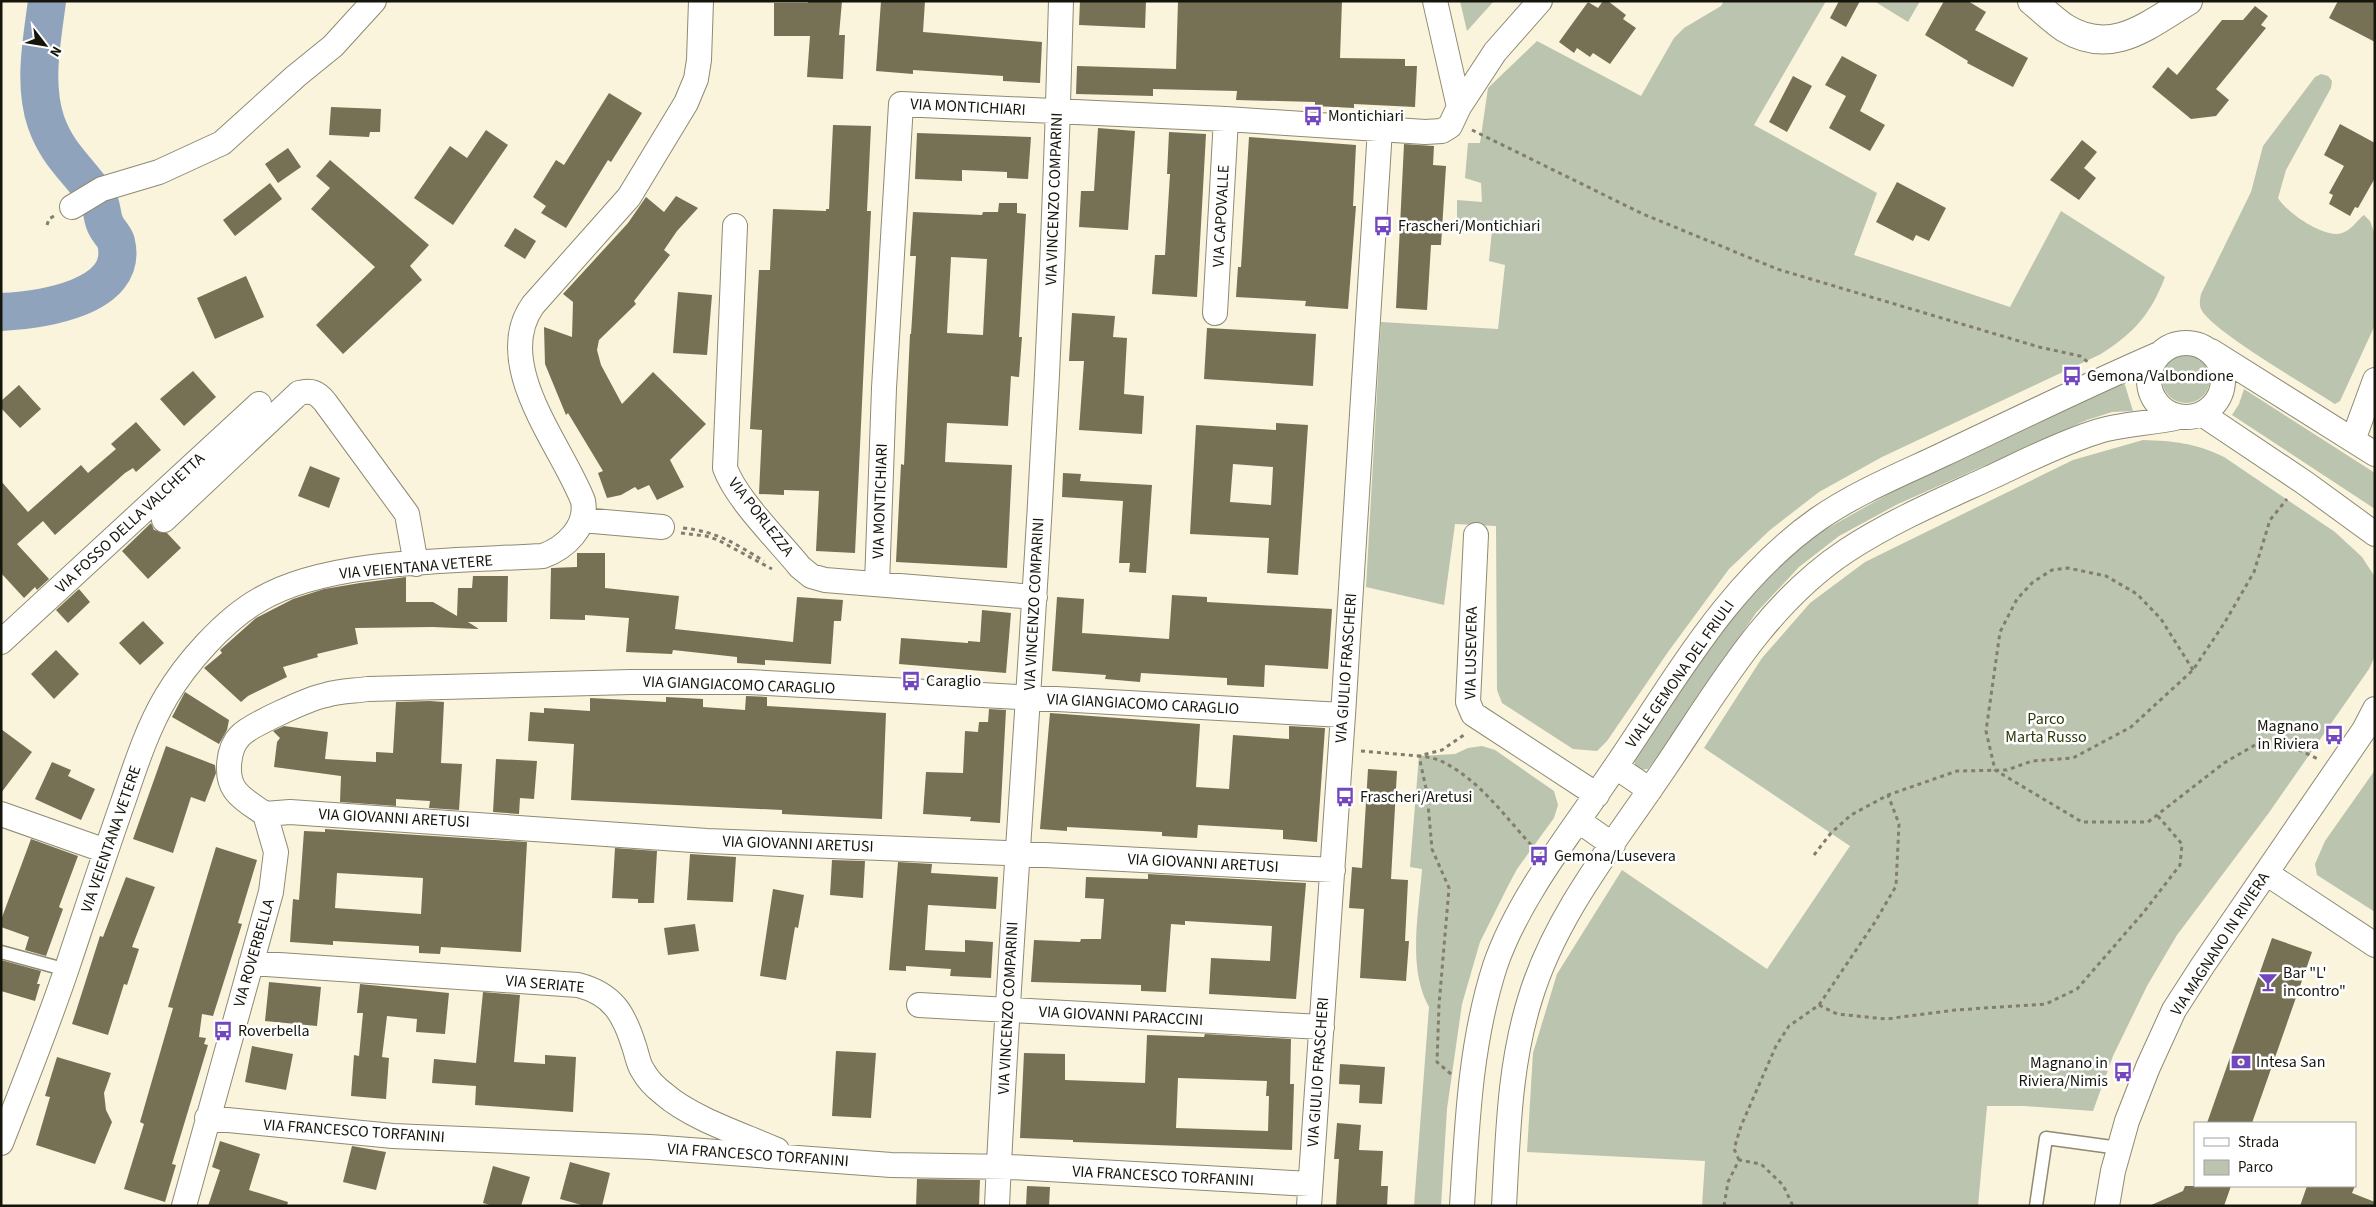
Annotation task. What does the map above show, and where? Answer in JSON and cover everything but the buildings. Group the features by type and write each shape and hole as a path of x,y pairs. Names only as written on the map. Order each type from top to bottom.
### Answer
{"street":[{"path":"87,198 159,172 222,143 296,76 333,46 374,1"},
{"path":"662,527 582,520 584,506 580,492 543,422 524,378 521,341 524,320 533,305 637,187 686,102 696,79 699,60 701,1"},
{"name":"VIA VINCENZO COMPARINI","path":"997,1206 1007,1010 1034,597 1058,112 1061,1"},
{"path":"1435,1 1456,114"},
{"path":"1456,114 1501,44 1540,1"},
{"path":"2032,1 2072,31 2088,38 2109,40 2133,34 2188,1"},
{"name":"VIA MONTICHIARI","path":"877,584 884,388 901,104 1226,119 1380,130 1442,131 1448,128 1456,114"},
{"name":"VIA CAPOVALLE","path":"1215,313 1226,119"},
{"name":"VIA GIULIO FRASCHERI","path":"1310,1195 1340,749 1344,715 1380,130"},
{"name":"VIA PORLEZZA","path":"735,226 725,468 729,478 744,500 800,567 811,576 825,580 1034,597"},
{"path":"2375,454 2198,344 2188,342 2172,345 2159,354 2151,365 2148,378 2150,392 2164,412 2190,415 2305,483 2375,534"},
{"path":"1504,1206 1513,1069 1530,996 1557,932 1613,844 1738,657 1798,590 1847,550 1900,520 2066,443 2115,426 2157,422 2190,415 2212,406 2220,396 2223,383 2222,370 2217,358 2208,349"},
{"name":"VIALE GEMONA DEL FRIULI","path":"1462,1206 1472,1066 1478,1033 1496,965 1509,932 1527,900 1597,795 1694,650 1728,604 1760,567 1791,539 1819,518 1858,496 2098,380 2159,354"},
{"path":"2353,440 2375,380"},
{"path":"164,520 299,394 308,391 315,392 325,402 407,514 416,564"},
{"name":"VIA FOSSO DELLA VALCHETTA","path":"1,642 259,404"},
{"name":"VIA VEIENTANA VETERE","path":"1,1143 8,1108 66,970 134,771 166,697 179,678 224,626 260,599 304,582 348,570 543,556 552,553 568,541 580,527 582,520"},
{"name":"VIA LUSEVERA","path":"1476,535 1468,702 1473,714 1482,722 1597,795"},
{"name":"VIA GIANGIACOMO CARAGLIO","path":"265,814 235,791 230,781 229,767 237,739 248,729 325,695 368,689 631,682 749,682 1344,715"},
{"name":"VIA MAGNANO IN RIVIERA","path":"2108,1206 2119,1148 2148,1067 2174,1010 2266,873 2370,725 2375,709"},
{"path":"1616,768 1650,790"},
{"name":"VIA GIOVANNI ARETUSI","path":"265,814 290,812 707,841 1332,870"},
{"path":"1,814 106,851"},
{"name":"VIA ROVERBELLA","path":"184,1206 275,871 276,852 265,814"},
{"path":"1579,822 1613,844"},
{"path":"2266,873 2375,945"},
{"name":"VIA SERIATE","path":"251,963 578,985 594,989 610,999 619,1011 630,1034 643,1071 664,1094 688,1110 795,1157"},
{"name":"VIA GIOVANNI PARACCINI","path":"919,1005 1322,1027"},
{"name":"VIA FRANCESCO TORFANINI","path":"207,1118 393,1136 650,1147 891,1165 999,1167 1310,1195"}],"lane":[{"path":"1,952 66,970"},
{"path":"2036,1206 2046,1138 2119,1148"}],"path":[{"path":"1456,114 1643,214 1768,265 2021,341 2080,356 2092,365 2098,380"},
{"path":"1814,855 1831,833 1851,815 1888,795 1957,771 2006,770 2032,761 2072,758 2131,727 2193,670 2226,622 2249,580 2270,520 2287,499"},
{"path":"662,527 707,531 720,536 778,571 761,565 718,540 706,536 671,532 662,527"},
{"path":"2193,670 2161,618 2137,594 2106,576 2068,568 2052,570 2033,582 2017,599 2000,632 1986,731 1995,770 2082,822 2148,822 2224,763 2255,745 2297,749 2310,753 2337,771"},
{"path":"1419,756 1442,750 1482,722"},
{"path":"1340,749 1419,756 1440,761 1466,777 1484,793 1534,848"},
{"path":"1419,756 1427,793 1432,849 1449,888 1437,1062 1452,1075"},
{"path":"1740,1160 1734,1149 1740,1126 1776,1046 1790,1026 1818,1005 1875,922 1896,886 1899,824 1888,795"},
{"path":"1818,1005 1837,1014 1886,1019 1955,1010 2046,1004 2077,989 2143,913 2180,865 2182,844 2157,815"},
{"path":"1724,1206 1728,1182 1740,1160"},
{"path":"1740,1160 1761,1164 1783,1185 1793,1206"}],"green space":[{"path":"1460,1 1494,1 1467,31"},
{"path":"1724,1 1826,1 1754,125 1877,193 1854,255 2010,307 2061,211 2165,277 2154,302 2140,322 2123,338 2101,354 1882,457 1819,492 1770,530 1729,569 1668,652 1607,741 1597,751 1573,749 1502,703 1497,690 1496,526 1455,524 1444,605 1366,587 1381,322 1498,329 1505,265 1489,261 1492,230 1457,223 1457,200 1482,202 1481,183 1465,178 1468,143 1480,143 1488,88 1537,41 1641,96 1674,38 1684,28 1721,6"},
{"path":"1874,1 1920,1 1908,22"},
{"path":"2321,74 2328,76 2332,81 2331,88 2286,170 2278,198 2289,211 2317,229 2335,234 2342,233 2351,228 2364,215 2370,221 2375,235 2375,325 2340,401 2335,404 2262,358 2222,330 2208,318 2201,309 2200,303 2201,294 2251,192 2263,146 2315,77"},
{"path":"2186,355 2195,357 2203,362 2208,370 2210,379 2208,388 2203,396 2195,401 2186,403 2177,401 2169,396 2164,388 2162,379 2164,370 2169,362 2177,357"},
{"path":"2124,382 2133,411 2112,412 2087,420 1898,504 1839,536 1799,567 1756,613 1648,769 1641,770 1635,765 1634,758 1637,752 1739,608 1786,559 1812,537 1899,488"},
{"path":"2244,389 2375,473 2375,509 2232,415 2239,404"},
{"name":"Parco Marta Russo","path":"2143,440 2184,444 2224,457 2335,532 2362,557 2375,577 2375,656 2369,669 2268,814 2177,935 2147,986 2113,1056 2093,1111 2024,1106 1987,1106 1978,1206 1702,1206 1705,1161 1527,1152 1533,1053 1557,974 1622,870 1767,969 1850,846 1704,748 1762,658 1810,603 1865,562 2073,460"},
{"path":"1482,746 1495,750 1554,791 1558,805 1554,818 1517,869 1480,942 1462,1004 1447,1109 1441,1206 1414,1206 1429,1007 1422,992 1416,958 1422,869 1410,867 1419,756 1455,754 1468,748"},
{"path":"2375,770 2375,912 2317,875 2315,864 2325,841"}],"waterway":[{"path":"1,312 37,308 78,298 96,289 109,277 117,261 116,242 104,223 99,200 62,153 46,122 42,107 39,77 47,1"}],"place":[{"name":"Montichiari","path":"1313,116"},
{"name":"Frascheri/Montichiari","path":"1383,226"},
{"name":"Gemona/Valbondione","path":"2072,376"},
{"name":"Caraglio","path":"911,681"},
{"name":"Magnano in Riviera","path":"2334,735"},
{"name":"Frascheri/Aretusi","path":"1345,797"},
{"name":"Gemona/Lusevera","path":"1539,856"},
{"name":"Bar \"L' incontro\"","path":"2268,982"},
{"name":"Roverbella","path":"223,1031"},
{"name":"Intesa San","path":"2241,1062"},
{"name":"Magnano in Riviera/Nimis","path":"2123,1072"}]}
